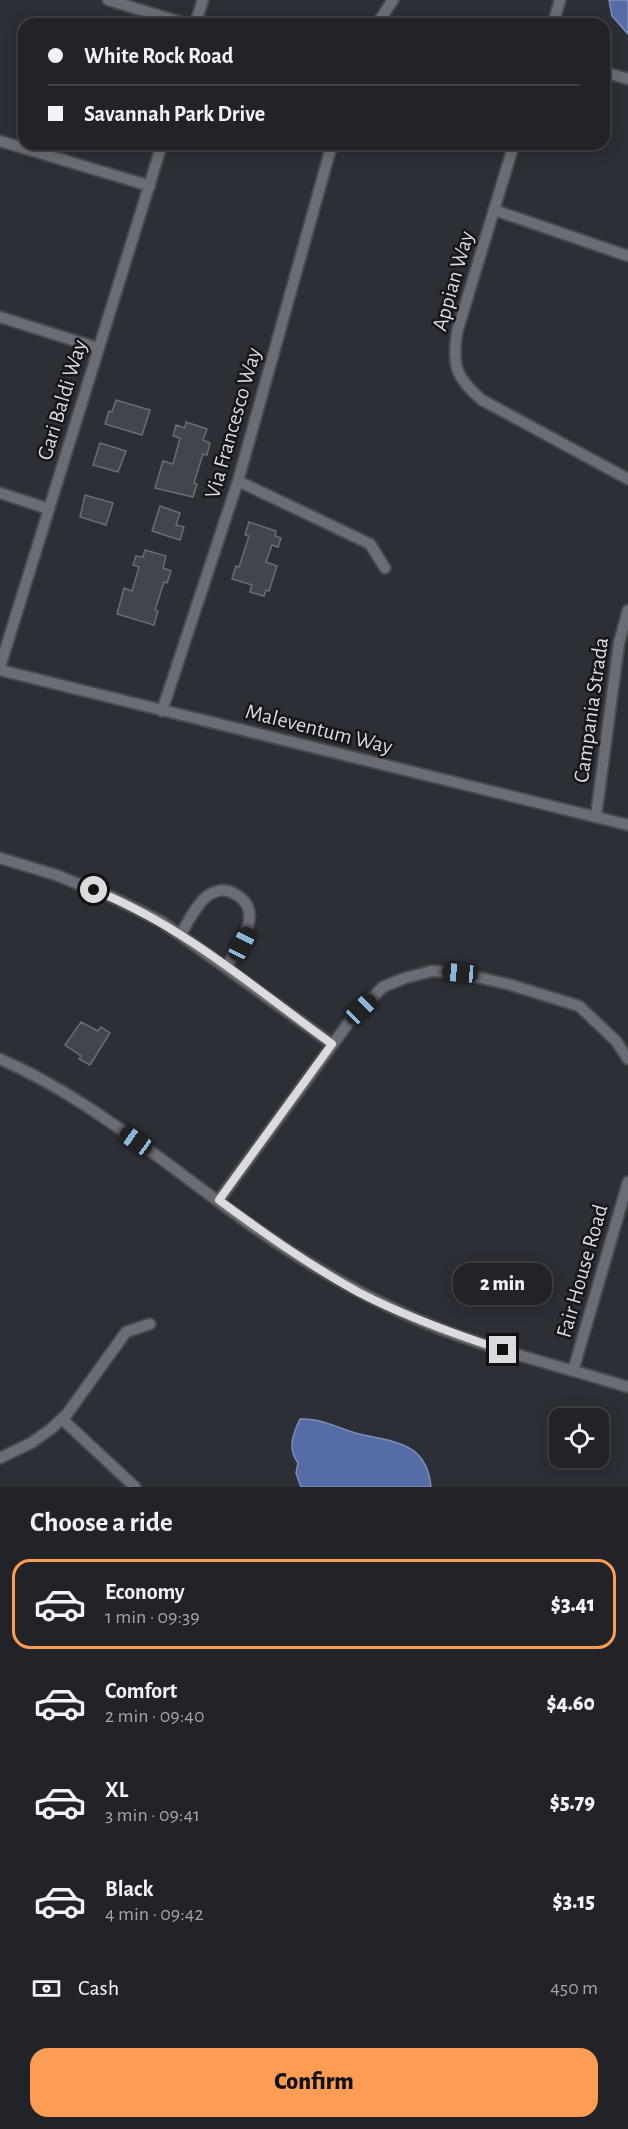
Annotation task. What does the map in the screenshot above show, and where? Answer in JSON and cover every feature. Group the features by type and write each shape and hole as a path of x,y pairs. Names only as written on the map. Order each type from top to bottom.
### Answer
{"street":[{"path":"108,0 167,18"},
{"path":"197,18 203,0"},
{"path":"381,18 393,0"},
{"path":"555,18 560,0"},
{"path":"610,74 628,79"},
{"path":"0,141 18,146"},
{"path":"30,150 150,186"},
{"name":"Gari Baldi Way","path":"0,669 160,150"},
{"name":"Via Francesco Way","path":"162,711 238,481 330,150"},
{"name":"Appian Way","path":"512,150 457,332 454,361 457,371 463,382 482,400 628,479"},
{"path":"494,210 628,256"},
{"path":"0,317 98,348"},
{"path":"238,481 369,544 385,568"},
{"path":"0,493 49,509"},
{"name":"Campania Strada","path":"596,816 619,643 628,610"},
{"name":"Maleventum Way","path":"0,669 628,825"},
{"path":"0,858 56,874 114,898 181,934 332,1044"},
{"path":"181,934 205,898 216,891 226,890 236,894 247,904 250,920 244,938 226,967"},
{"path":"219,1200 352,1018 383,987 405,978 432,971 460,973 511,985 579,1006 616,1041 628,1059"},
{"path":"0,1059 65,1092 298,1256 358,1292 397,1311 461,1336 628,1387"},
{"name":"Fair House Road","path":"573,1371 628,1182"},
{"path":"0,1458 31,1443 62,1419 126,1332 150,1324"},
{"path":"62,1419 135,1487"}],"water":[{"path":"609,0 628,0 628,34 612,16"},
{"path":"300,1419 323,1422 407,1447 423,1461 431,1487 301,1487 296,1473 298,1463 292,1446 293,1436"}],"building":[{"path":"116,400 150,410 142,435 105,424"},
{"path":"186,422 207,429 203,440 210,443 207,455 203,454 194,483 197,484 193,497 155,488 163,461 173,464 180,438 173,436 176,425 185,428"},
{"path":"100,443 126,451 118,472 93,465"},
{"path":"85,495 113,503 106,525 80,517"},
{"path":"160,506 180,513 176,525 184,527 180,540 152,531"},
{"path":"249,522 276,531 275,536 281,538 278,547 272,545 266,562 277,566 269,591 266,590 264,596 250,592 252,585 232,579 236,566 239,567 249,536 245,535"},
{"path":"145,550 166,556 163,568 171,571 167,583 164,582 155,610 158,611 154,625 117,614 124,588 132,591 139,567 133,565 136,556 143,557"},
{"path":"81,1022 98,1031 101,1027 110,1033 90,1065 79,1059 81,1056 65,1045"}],"route":[{"path":"94,890 137,909 181,934 332,1044 219,1200 298,1256 358,1292 397,1311 503,1350"}]}
